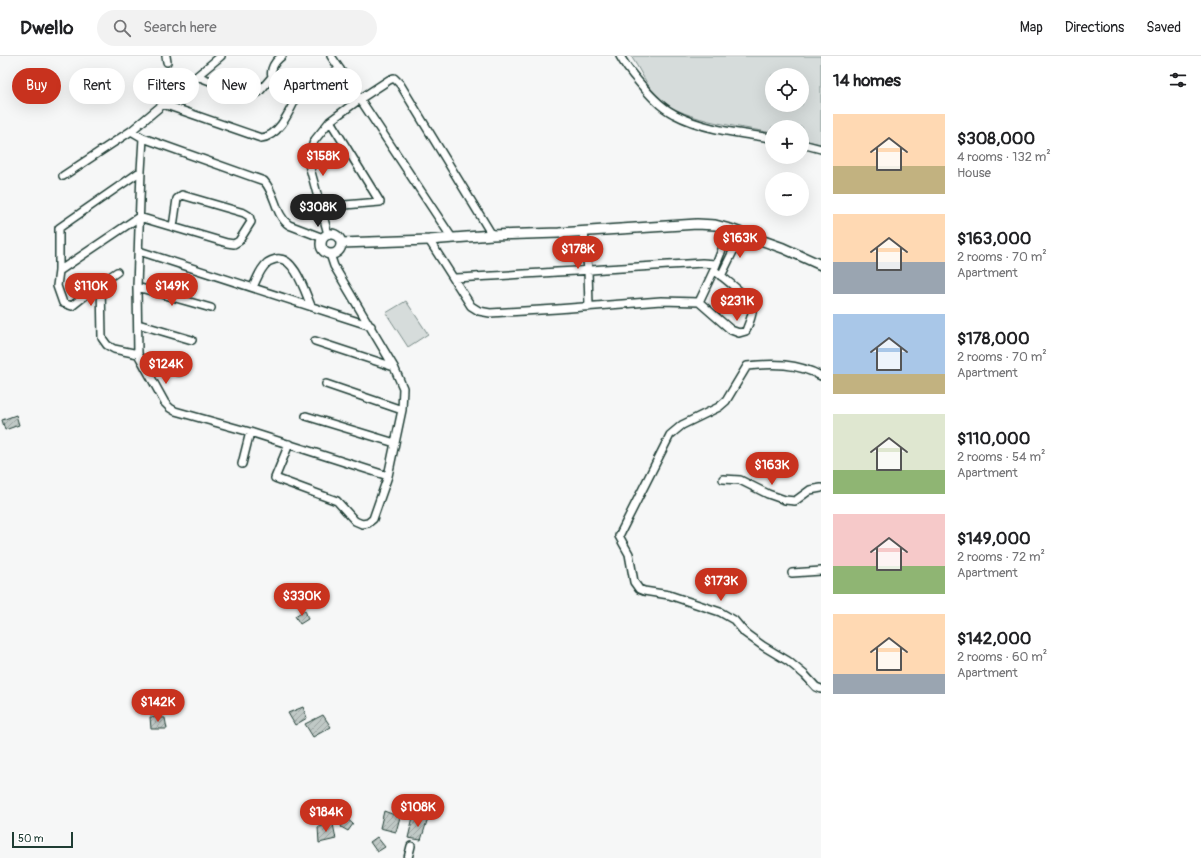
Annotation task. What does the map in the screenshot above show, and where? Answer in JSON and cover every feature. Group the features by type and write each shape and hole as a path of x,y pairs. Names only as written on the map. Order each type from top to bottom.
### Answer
{"street":[{"path":"199,74 221,56"},
{"path":"271,68 276,60 282,56"},
{"path":"331,56 339,68"},
{"path":"620,56 643,88 673,114 695,124 724,131 765,137"},
{"path":"199,77 249,96 259,92 269,80"},
{"path":"362,98 394,78 400,84 492,235"},
{"path":"362,102 452,238"},
{"path":"63,176 131,131 163,104 261,138 268,137 273,133 283,121 292,104"},
{"path":"131,131 144,138 264,181 270,188 281,218 286,223 325,236 332,234 338,237 341,243 340,250 330,254 323,251 321,247 321,241 325,236 322,207 308,161 314,141 330,121 353,104"},
{"path":"322,207 380,202 330,121"},
{"path":"144,138 141,171 137,287 138,354 165,403 176,411 250,432 388,476"},
{"path":"809,146 821,149"},
{"path":"117,272 72,306 63,303 57,286 59,271 59,228 141,171"},
{"path":"59,271 139,217 227,243 234,244 252,222 249,216 244,213 182,195 177,199 174,227"},
{"path":"341,243 584,232 697,224 715,225 730,229 783,248 821,265"},
{"path":"699,302 730,229"},
{"path":"584,232 588,270 588,307"},
{"path":"721,276 742,233"},
{"path":"428,240 455,278 471,306 479,311 490,313 661,301 699,302 731,330 739,333 746,331 753,313 752,307 748,300 721,276 715,267 702,263 455,278"},
{"path":"139,251 371,326"},
{"path":"289,444 275,478 337,501 355,521 362,524 368,523 373,519 388,476 402,410 402,388 394,367 334,266 330,254"},
{"path":"253,287 261,270 268,262 284,259 291,264 297,274 311,306"},
{"path":"101,283 102,338 107,345 111,347 138,354"},
{"path":"137,287 211,308"},
{"path":"138,324 192,340"},
{"path":"315,341 394,367"},
{"path":"143,363 179,372"},
{"path":"821,376 814,372 791,365 761,364 747,366 726,401 719,407 682,425 670,435 619,536 629,554 634,582 639,588 644,591 669,596 720,612 734,620 745,633 788,661 821,690"},
{"path":"326,384 402,410"},
{"path":"306,416 395,443"},
{"path":"242,464 250,432"},
{"path":"723,479 740,480 768,494 785,500 795,501 810,490 821,488"},
{"path":"792,573 821,571"},
{"path":"408,858 410,846"}],"shaded area":[{"path":"631,56 821,56 821,144 809,141 809,120 765,120 765,132 726,125 692,116 677,110 664,102 654,93"},
{"path":"406,301 428,334 408,347 386,313"}],"building":[{"path":"16,415 19,425 5,430 2,420"},
{"path":"305,610 308,619 300,624 295,616"},
{"path":"303,707 307,718 295,725 288,713"},
{"path":"323,715 331,727 313,737 305,724"},
{"path":"150,717 165,718 167,729 151,729"},
{"path":"384,811 400,817 396,832 380,828"},
{"path":"345,817 353,824 348,831 341,827"},
{"path":"413,817 428,818 421,840 408,838"},
{"path":"333,824 336,839 319,843 318,827"},
{"path":"377,837 385,847 377,852 370,842"}]}
